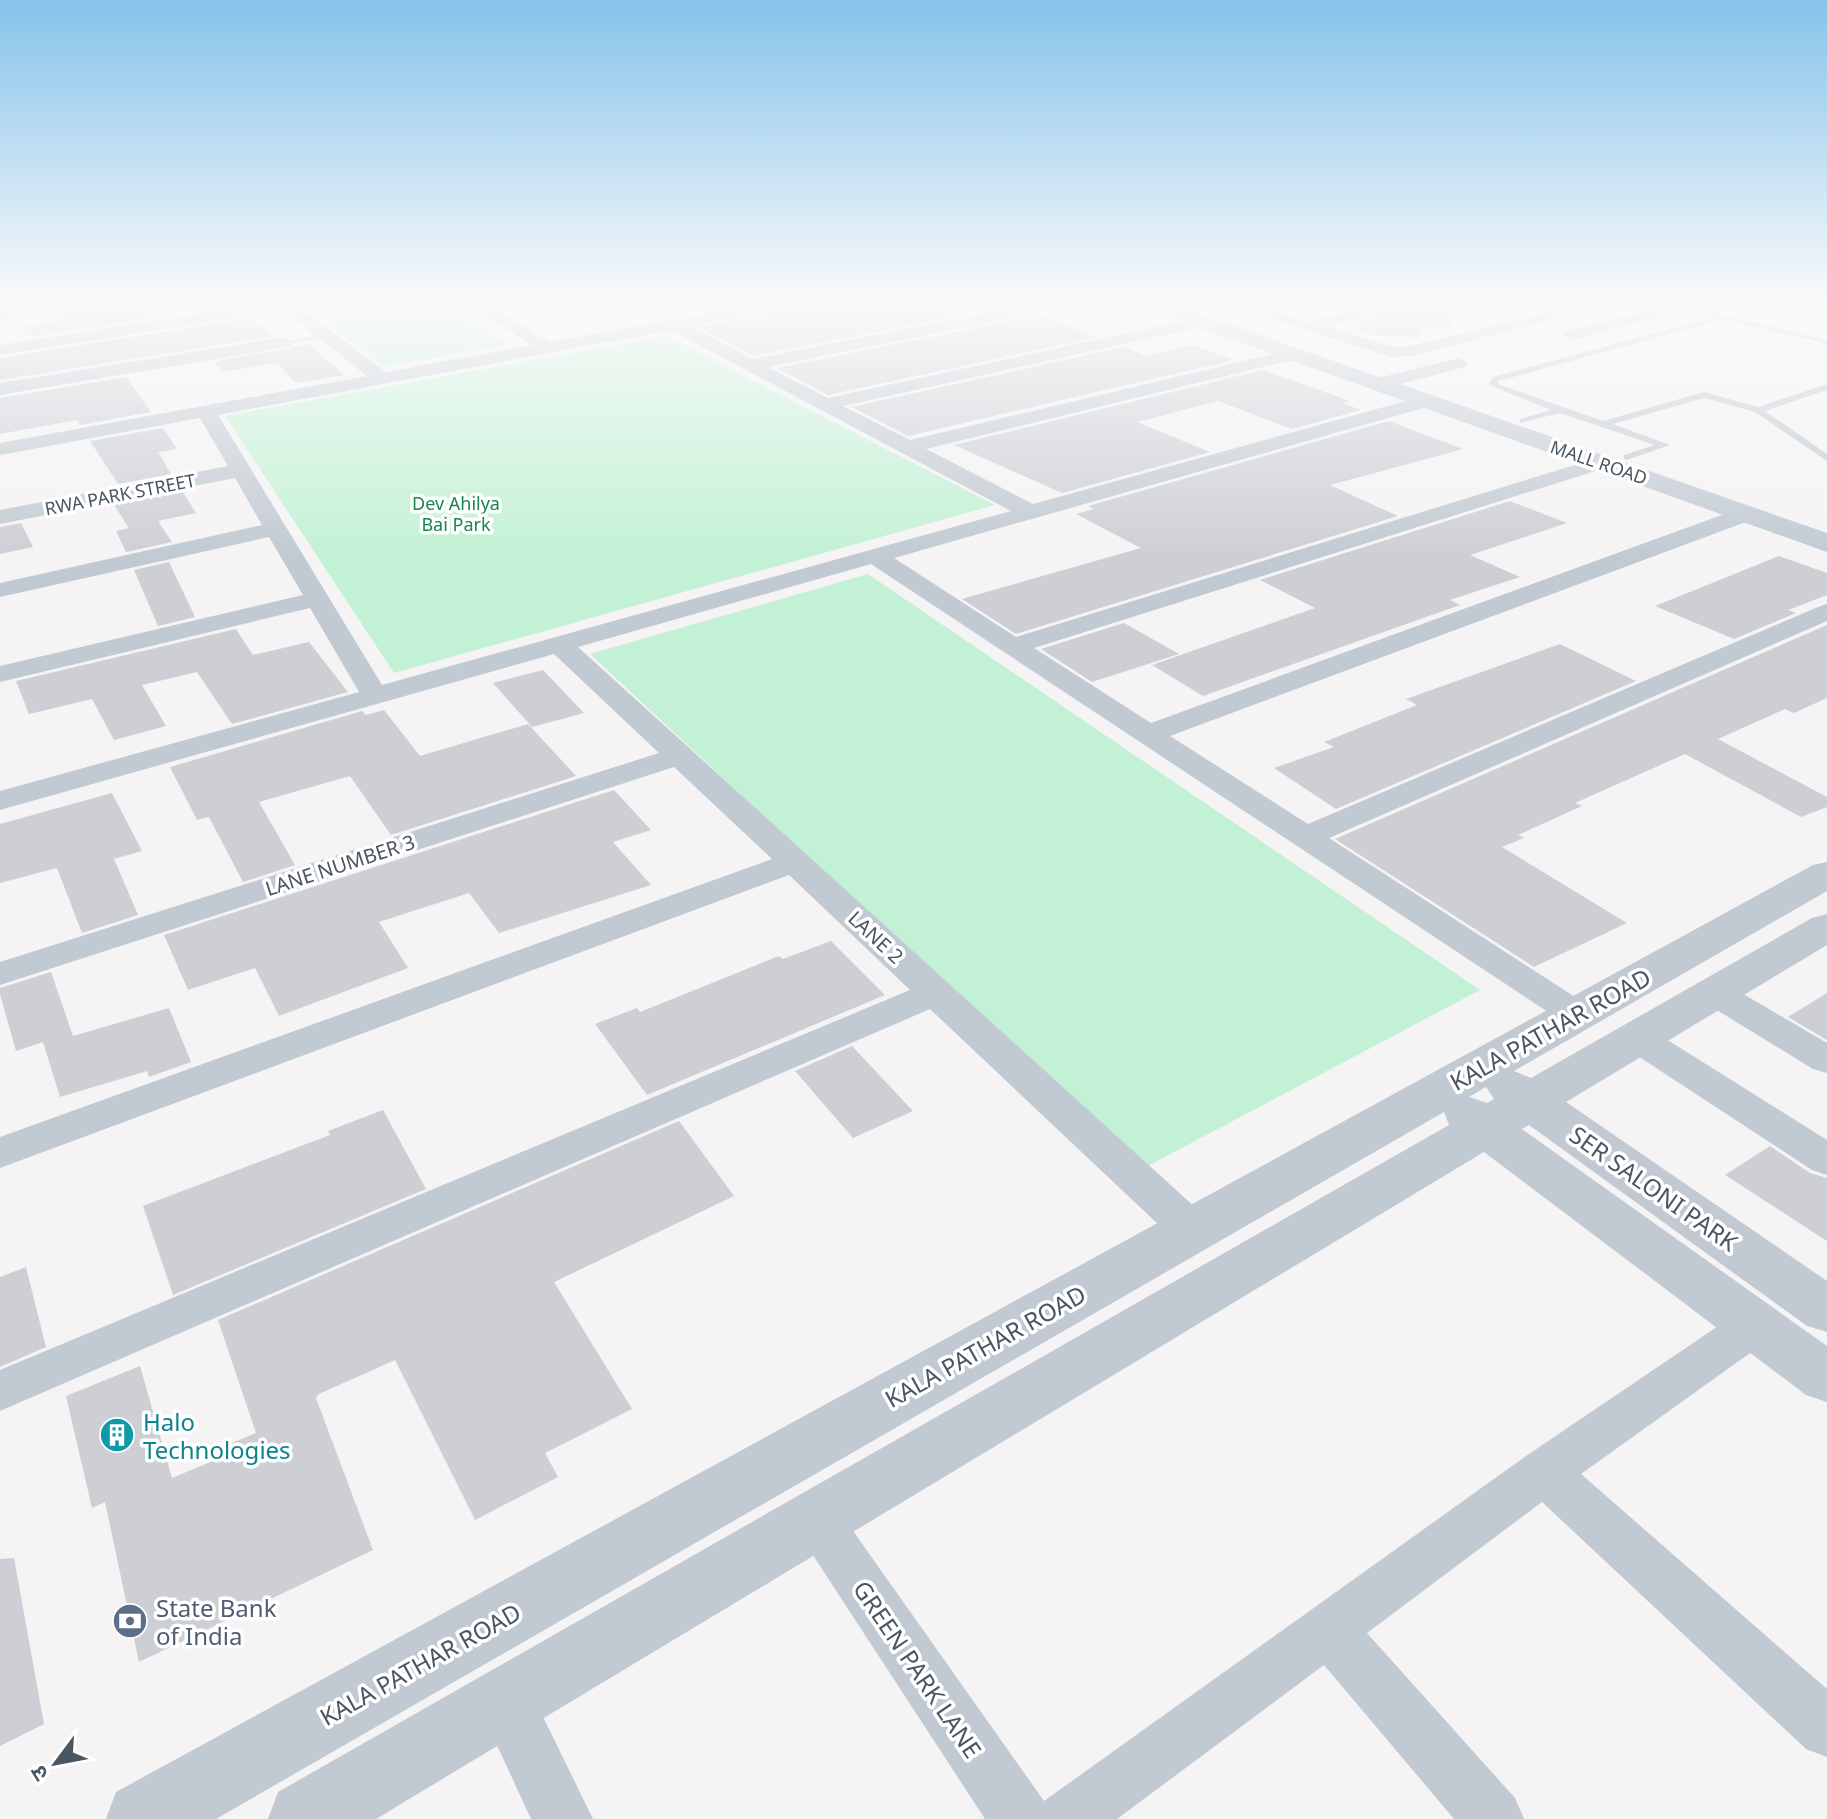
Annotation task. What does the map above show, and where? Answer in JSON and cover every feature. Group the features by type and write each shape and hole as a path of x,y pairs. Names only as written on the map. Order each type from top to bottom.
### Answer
{"street":[{"path":"0,449 335,387"},
{"path":"792,387 1031,512"},
{"path":"825,404 903,387"},
{"path":"907,447 1157,387"},
{"name":"MALL ROAD","path":"1398,387 1427,401 1827,543"},
{"name":"MALL ROAD","path":"1410,387 1523,421 1827,526"},
{"path":"0,801 1427,401"},
{"path":"206,411 375,696"},
{"path":"1013,646 1601,463"},
{"name":"RWA PARK STREET","path":"0,517 241,470"},
{"path":"1148,734 1746,514"},
{"path":"0,590 276,529"},
{"path":"875,556 1576,1014"},
{"path":"0,674 318,599"},
{"path":"1305,837 1827,612"},
{"name":"LANE 2","path":"560,645 1192,1230"},
{"name":"LANE NUMBER 3","path":"0,974 680,756"},
{"path":"0,1153 795,862"},
{"name":"KALA PATHAR ROAD","path":"143,1819 1827,874"},
{"path":"305,1819 1827,927"},
{"path":"0,1391 936,993"},
{"path":"1715,993 1827,1060"},
{"path":"1637,1038 1827,1160"},
{"path":"1459,1080 1508,1114 1755,1325 1827,1378"},
{"name":"SER SALONI PARK","path":"1508,1114 1827,1310"},
{"path":"1067,1819 1544,1472 1755,1325"},
{"path":"1544,1472 1827,1728"},
{"name":"GREEN PARK LANE","path":"816,1520 1021,1819"},
{"path":"1328,1629 1494,1819"},
{"path":"506,1702 563,1819"}],"lane":[{"path":"1498,387 1665,445 1627,457"},
{"path":"1758,410 1827,387"},
{"path":"1603,424 1704,395 1758,410 1827,458"},
{"path":"1523,421 1560,410"}],"green space":[{"name":"Dev Ahilya Bai Park","path":"385,387 765,387 995,505 394,673 225,416"},
{"path":"868,574 1480,990 1142,1169 590,654"}],"building":[{"path":"67,387 133,387 151,412 80,425 77,420 0,434 0,398"},
{"path":"813,387 865,387 828,395"},
{"path":"943,387 1119,387 908,436 852,407"},
{"path":"1193,387 1310,387 1350,401 1342,403 1361,410 1292,429 1218,401 1137,422 1210,452 1062,493 954,445"},
{"path":"1389,421 1463,449 1330,485 1398,516 1016,634 962,599 1141,548 1076,514 1094,509 1088,506"},
{"path":"163,428 177,449 158,452 171,474 118,484 90,441"},
{"path":"182,491 196,513 158,521 172,542 126,552 116,531 129,528 114,505"},
{"path":"1510,501 1567,523 1470,555 1520,577 1450,600 1460,605 1203,696 1152,665 1315,608 1260,580"},
{"path":"21,523 33,547 0,554 0,527"},
{"path":"1779,556 1827,573 1827,595 1788,610 1796,613 1734,639 1655,606"},
{"path":"169,562 195,617 158,626 134,570"},
{"path":"1124,623 1179,654 1092,682 1041,649"},
{"path":"1827,625 1827,698 1794,713 1785,709 1718,739 1827,797 1827,807 1801,817 1685,754 1575,803 1582,806 1518,835 1524,838 1502,847 1627,923 1534,967 1335,839"},
{"path":"236,629 253,655 309,642 348,692 232,724 197,672 142,685 166,726 114,740 92,699 29,714 16,681"},
{"path":"1560,644 1636,681 1336,809 1274,768 1334,747 1324,742 1417,705 1406,699"},
{"path":"543,670 584,713 532,727 493,683"},
{"path":"384,710 420,756 528,724 576,776 391,835 350,776 259,802 295,865 243,882 209,817 197,820 170,767 362,711 366,715"},
{"path":"614,790 651,830 613,842 651,885 499,933 469,893 379,922 408,968 279,1016 255,968 188,990 164,935"},
{"path":"112,793 142,851 114,859 138,915 82,933 57,868 0,883 0,824"},
{"path":"831,941 885,995 647,1095 595,1024 637,1008 640,1012 779,956 783,959"},
{"path":"51,972 73,1036 169,1008 191,1062 149,1077 147,1071 60,1097 43,1042 16,1051 0,994 0,988"},
{"path":"1827,993 1827,1040 1788,1017"},
{"path":"852,1046 913,1111 853,1138 795,1071"},
{"path":"383,1110 426,1189 173,1295 143,1206 330,1135 328,1131"},
{"path":"679,1121 734,1196 554,1282 632,1409 545,1453 558,1477 475,1520 395,1360 319,1394 316,1398 373,1550 139,1662 105,1502 92,1508 66,1396 140,1366 172,1478 220,1458 217,1449 256,1433 218,1320"},
{"path":"1770,1146 1810,1173 1827,1178 1827,1241 1725,1175"},
{"path":"26,1267 46,1347 0,1367 0,1277"},
{"path":"14,1558 44,1724 0,1746 0,1559"}],"place":[{"name":"Halo Technologies","path":"117,1435"},
{"name":"State Bank of India","path":"130,1621"}]}
